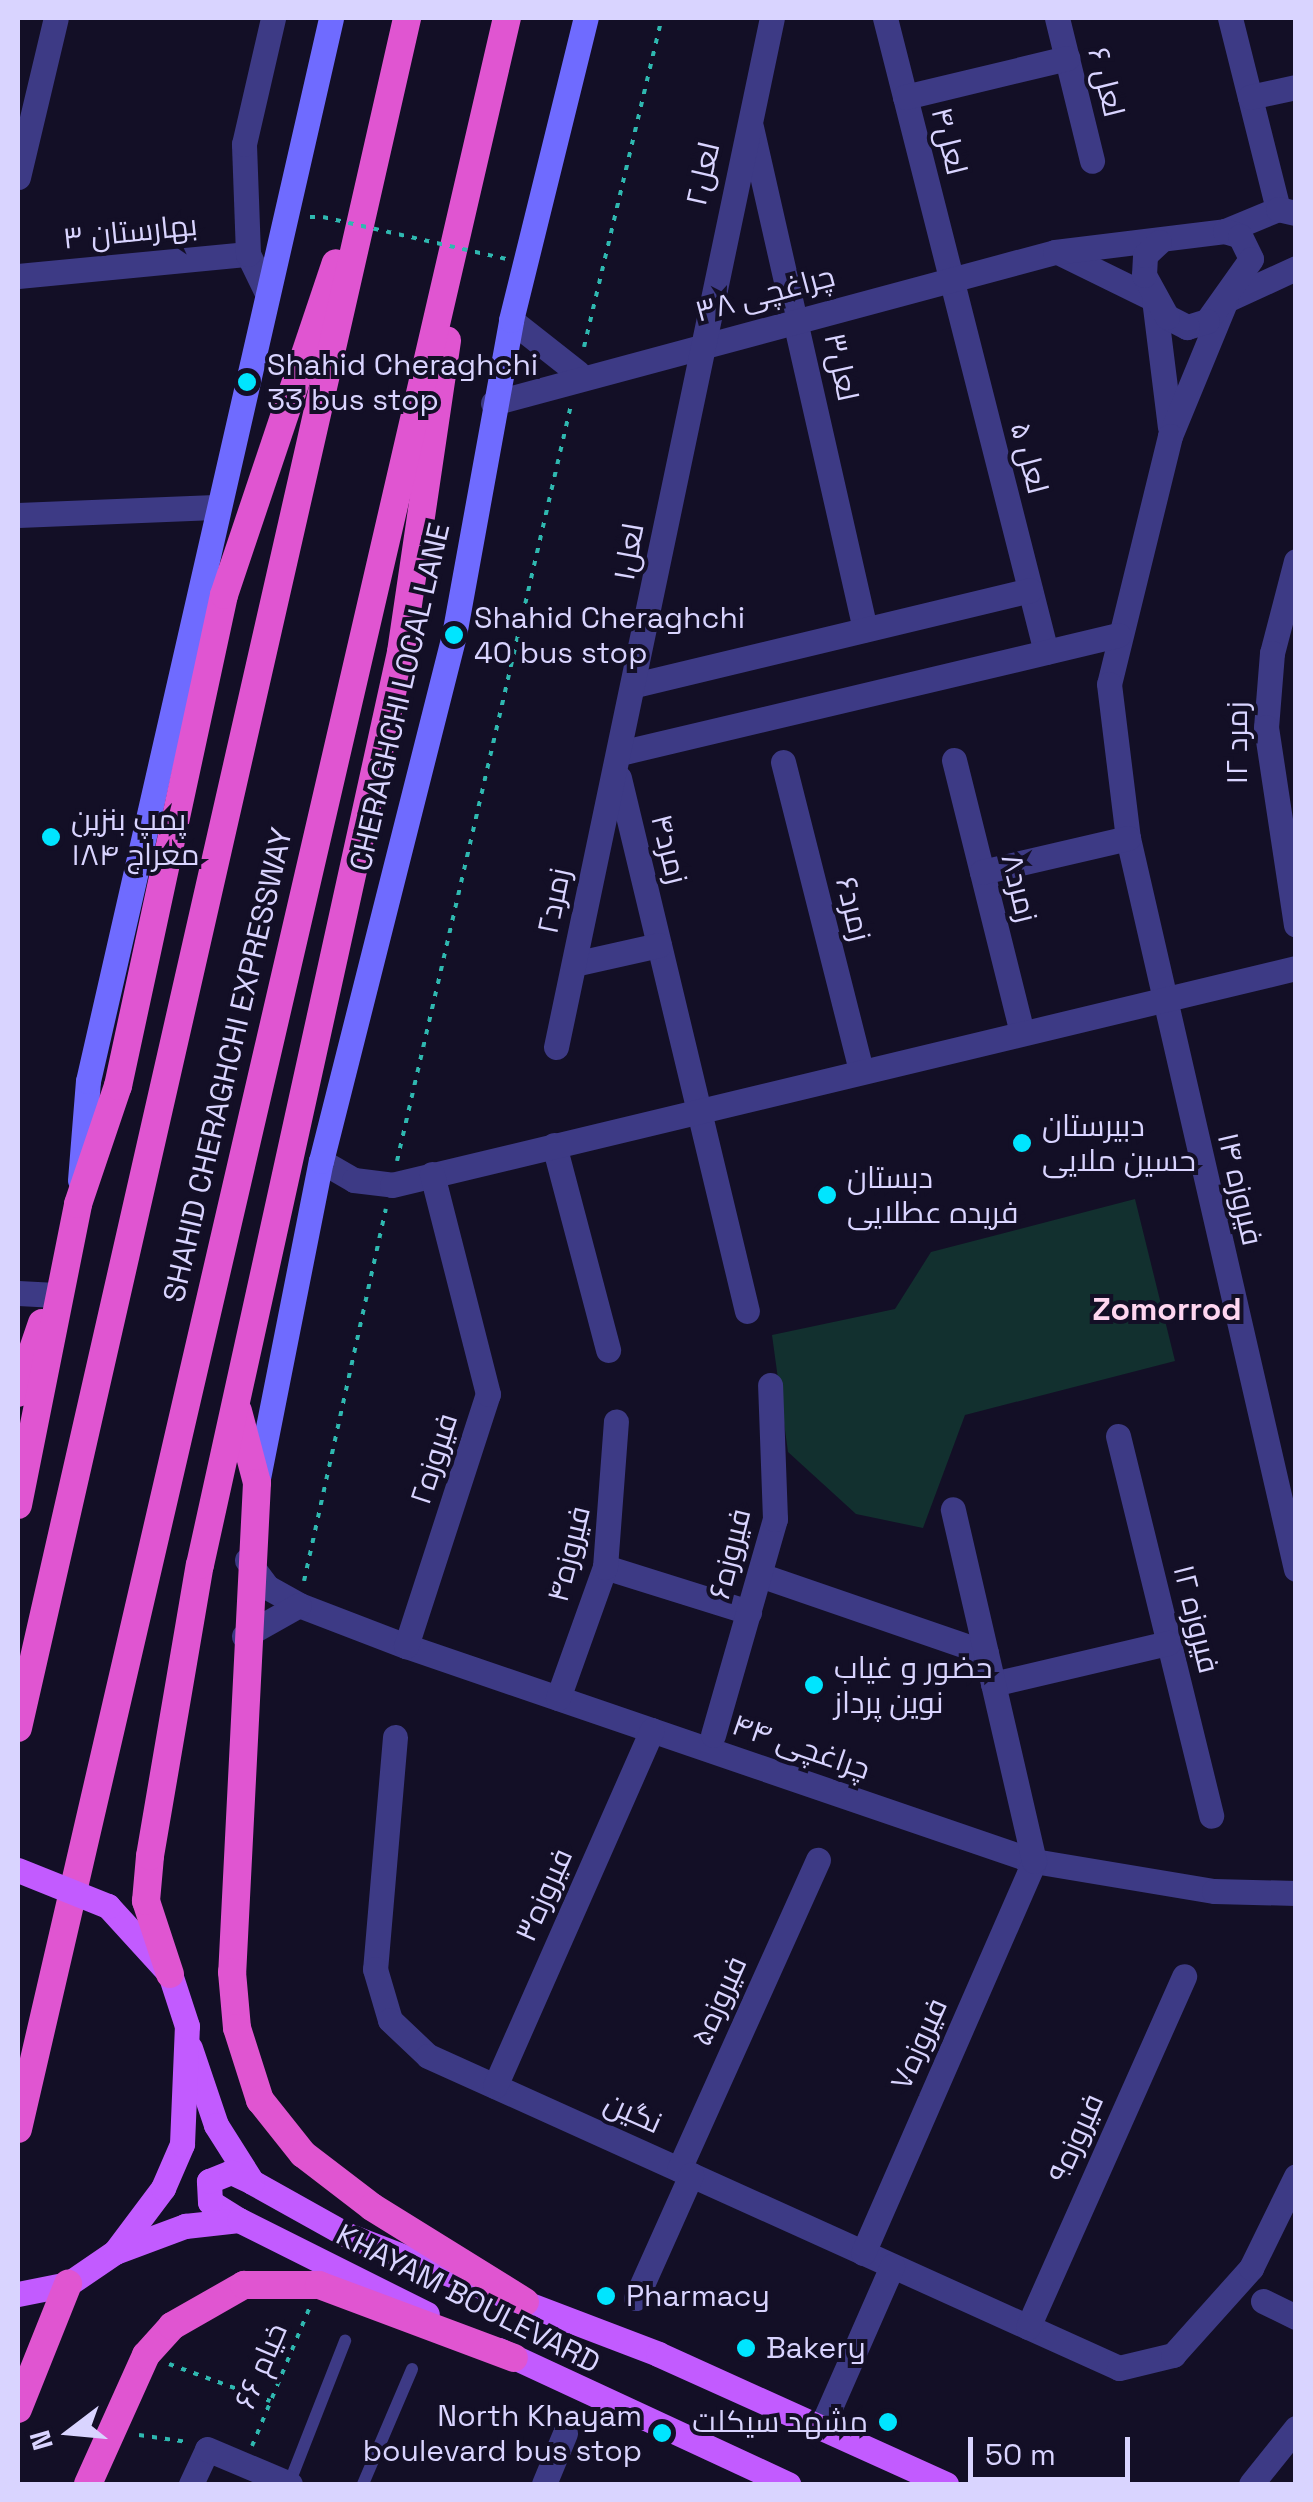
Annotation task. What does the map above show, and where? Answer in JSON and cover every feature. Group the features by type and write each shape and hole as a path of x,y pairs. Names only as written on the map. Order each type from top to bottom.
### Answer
{"highway":[{"name":"SHAHID CHERAGHCHI EXPRESSWAY","path":"18,1728 407,18"},
{"name":"SHAHID CHERAGHCHI EXPRESSWAY","path":"18,2129 507,18"},
{"path":"18,1505 78,1204 118,1086 224,595 372,169"},
{"path":"170,1974 146,1902 150,1856 237,1405 402,652 472,173"},
{"path":"18,1393 71,1247"},
{"path":"237,1405 257,1483 247,1560 232,1972 237,2028 260,2100 302,2154 372,2208 525,2302"},
{"path":"18,2409 68,2284"},
{"path":"88,2484 146,2355 172,2326 244,2284 319,2285 514,2358"}],"main road":[{"path":"78,1204 88,1081 215,507 331,18"},
{"name":"CHERAGHCHI LOCAL LANE","path":"257,1320 303,1249 321,1161 454,635 511,320 586,18"},
{"path":"257,1483 303,1249"},
{"path":"18,1870 108,1906 170,1974"},
{"name":"KHAYAM BOULEVARD","path":"170,1974 216,2124 252,2182 347,2235 525,2302 946,2484"},
{"path":"115,2252 163,2188 182,2144 190,2048"},
{"path":"238,2220 210,2202 209,2181 231,2172 252,2182"},
{"path":"18,2294 68,2284 115,2252 184,2226 238,2220"},
{"name":"KHAYAM BOULEVARD","path":"238,2220 514,2358 788,2484"}],"street":[{"path":"18,177 56,18"},
{"path":"267,293 248,254 244,144 273,18"},
{"name":"لعل۲","path":"697,345 772,18"},
{"name":"لعل۴","path":"885,18 949,280"},
{"name":"لعل ۶","path":"1057,18 1092,161"},
{"path":"1170,436 1154,299 1142,261 1159,242 1225,232 1286,211 1230,18"},
{"path":"905,97 1067,58"},
{"path":"1250,97 1296,88"},
{"name":"لعل۳","path":"748,119 797,319 865,629"},
{"path":"1170,436 1226,300 1251,259 1240,236 1225,232"},
{"name":"چراغچی ۳۸","path":"494,403 578,373 1055,252 1159,242"},
{"path":"1055,252 1154,299 1186,326 1226,300 1296,268"},
{"name":"بهارستان ۳","path":"18,276 248,254"},
{"name":"لعل ۵","path":"949,280 1046,652"},
{"path":"511,320 578,373"},
{"name":"لعل۱","path":"618,760 639,684 697,345"},
{"name":"فیروزه ۱۴","path":"1170,436 1118,635 1110,745 1162,1000 1296,1568"},
{"path":"18,514 215,507"},
{"name":"زمرد ۱۲","path":"1296,561 1270,796 1296,925"},
{"path":"639,684 1030,590"},
{"path":"618,760 1118,635"},
{"name":"زمرد۴","path":"618,760 747,1311"},
{"name":"زمرد۲","path":"556,1047 618,760"},
{"name":"زمرد۸","path":"954,760 1022,1033"},
{"name":"زمرد۶","path":"783,762 861,1072"},
{"path":"982,872 1128,838"},
{"path":"574,964 659,944"},
{"path":"321,1161 354,1180 392,1185 1296,968"},
{"path":"554,1144 608,1350"},
{"name":"فیروزه۲","path":"406,1646 488,1394 432,1174"},
{"path":"18,1292 52,1295"},
{"name":"فیروزه۶","path":"713,1734 760,1576 778,1469 770,1385"},
{"name":"فیروزه۴","path":"558,1698 605,1567 616,1421"},
{"name":"فیروزه ۱۲","path":"1118,1436 1210,1816"},
{"path":"953,1510 1034,1861"},
{"name":"چراغچی ۴۴","path":"247,1560 267,1587 299,1605 406,1646 1034,1861 1214,1891 1296,1893"},
{"path":"605,1567 749,1612"},
{"path":"760,1576 986,1653"},
{"path":"244,1636 299,1605"},
{"path":"993,1684 1168,1643"},
{"name":"فیروزه۳","path":"495,2086 652,1730"},
{"name":"نگین","path":"395,1737 375,1969 384,2003 428,2056 1119,2368 1173,2356 1251,2268 1296,2176"},
{"name":"فیروزه۵","path":"636,2298 685,2172 818,1860"},
{"name":"فیروزه۷","path":"863,2252 1034,1861"},
{"name":"فیروزه۹","path":"1028,2327 1184,1976"},
{"path":"821,2428 892,2266"},
{"path":"1263,2302 1296,2317"},
{"path":"1251,2484 1296,2428"},
{"path":"544,2484 566,2432"},
{"path":"191,2484 206,2449 290,2484"}],"lane":[{"path":"290,2484 346,2341"},
{"path":"362,2484 412,2369"}],"path":[{"path":"299,1605 662,18"},
{"path":"323,217 510,260"},
{"name":"خیام ۶۶","path":"244,2464 319,2285"},
{"path":"146,2355 270,2402"},
{"path":"109,2440 160,2432 206,2449"}],"green space":[{"path":"1135,1199 1175,1361 965,1415 923,1528 856,1514 788,1452 772,1335 895,1309 931,1252"}],"place":[{"name":"Shahid Cheraghchi 33 bus stop","path":"247,382"},
{"name":"Shahid Cheraghchi 40 bus stop","path":"454,635"},
{"name":"پمپ بنزین ۱۸۴ معراج","path":"51,837"},
{"name":"دبیرستان حسین ملایی","path":"1022,1143"},
{"name":"دبستان فریده عطلایی","path":"827,1195"},
{"name":"حضور و غیاب نوین پرداز","path":"814,1685"},
{"name":"Pharmacy","path":"606,2296"},
{"name":"Bakery","path":"746,2348"},
{"name":"مشهد سیکلت","path":"888,2422"},
{"name":"North Khayam boulevard bus stop","path":"662,2433"}],"district":[{"name":"Zomorrod","path":"1167,1309"}]}
